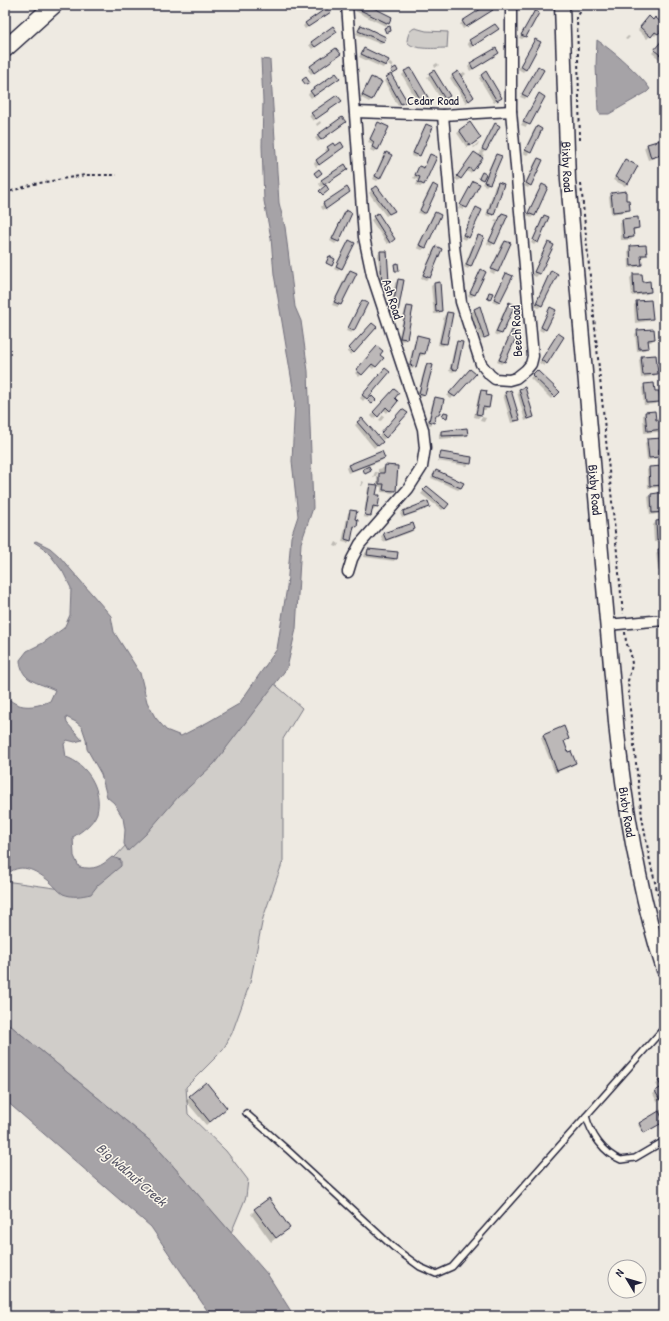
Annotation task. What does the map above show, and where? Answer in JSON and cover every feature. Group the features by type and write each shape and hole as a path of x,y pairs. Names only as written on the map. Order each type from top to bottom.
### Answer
{"main road":[{"path":"5,49 54,5"}],"street":[{"name":"Ash Road","path":"346,5 356,112 364,237 368,260 425,438 422,466 419,472 408,489 360,544 352,559 348,572"},
{"name":"Beech Road","path":"443,115 454,246 461,302 481,364 490,375 496,378 509,380 516,378 526,370 531,364 533,356 512,111 511,5"},
{"name":"Bixby Road","path":"562,5 568,180 619,747 633,848 650,925 664,970"},
{"name":"Cedar Road","path":"356,112 443,115 512,111"},
{"path":"607,624 664,620"}],"lane":[{"path":"246,1113 393,1247 420,1267 436,1274 452,1267 664,1028"},
{"path":"586,1116 590,1129 596,1140 610,1154 621,1160 635,1158 664,1142"}],"path":[{"path":"580,142 577,17 585,5"},
{"path":"5,193 34,184 86,175 117,175"},
{"path":"581,183 626,642 631,654 632,665 628,681 629,702 642,817 650,861 664,920"}],"shaded area":[{"path":"415,28 426,31 448,32 447,48 419,48 409,44 407,41 408,35 411,30"},
{"path":"270,680 302,708 283,739 283,861 263,918 250,983 232,1033 223,1050 186,1087 188,1114 226,1151 248,1180 246,1197 231,1233 154,1144 5,1021 5,881 83,892 215,748"}],"water":[{"path":"597,40 625,63 650,89 609,114 600,114 598,111 596,66"},
{"path":"261,59 270,60 279,203 285,227 295,307 301,321 308,371 313,508 301,543 296,629 287,668 214,764 178,797 146,834 128,851 124,844 125,830 123,818 114,803 107,797 101,774 87,749 86,739 82,727 66,717 67,723 82,740 75,742 67,740 64,744 66,757 81,765 87,772 92,779 98,796 97,813 93,821 73,837 74,856 79,867 85,868 97,867 112,857 121,860 121,866 98,885 91,894 70,896 61,893 38,873 27,869 16,869 5,876 5,695 15,703 26,706 38,705 50,701 55,690 37,683 27,677 21,667 20,660 27,651 43,643 64,628 70,615 71,588 63,572 51,556 42,547 34,542 36,541 50,548 59,556 111,616 114,632 140,673 147,702 155,717 166,730 181,736 239,704 277,649 287,587 291,537 298,516 292,461 295,400 274,274 271,238 264,201"},
{"name":"Big Walnut Creek","path":"5,1021 154,1144 268,1275 294,1316 211,1316 151,1227 5,1100"}],"building":[{"path":"358,5 368,5 392,17 389,24 356,8"},
{"path":"487,5 490,5 493,10 466,27 462,21"},
{"path":"328,7 331,12 308,27 305,23"},
{"path":"535,10 539,13 526,37 521,35"},
{"path":"649,16 653,20 655,17 664,25 658,34 655,32 651,37 640,27"},
{"path":"495,24 499,29 473,46 469,40"},
{"path":"361,25 386,37 384,42 358,31"},
{"path":"333,26 337,32 315,47 311,42"},
{"path":"390,26 391,31 386,33 384,28"},
{"path":"535,39 541,42 526,70 520,66"},
{"path":"663,39 664,40 664,58 654,50"},
{"path":"336,48 341,54 314,73 310,66"},
{"path":"364,48 389,60 386,66 361,54"},
{"path":"496,48 499,53 473,69 470,63"},
{"path":"538,66 544,70 528,97 522,94"},
{"path":"396,67 398,71 393,74 391,70"},
{"path":"411,68 429,99 422,102 404,71"},
{"path":"434,70 450,96 445,99 429,73"},
{"path":"458,71 474,97 469,101 452,75"},
{"path":"486,71 502,98 497,101 481,75"},
{"path":"336,73 340,78 314,96 310,91"},
{"path":"391,74 407,101 401,104 386,77"},
{"path":"306,77 310,83 306,85 302,80"},
{"path":"371,77 382,82 372,100 362,95"},
{"path":"539,93 545,97 530,125 523,122"},
{"path":"337,95 342,101 316,119 311,113"},
{"path":"342,117 346,122 321,140 317,135"},
{"path":"378,122 389,127 378,150 372,147 374,142 370,139"},
{"path":"470,122 481,138 470,146 459,130"},
{"path":"495,123 500,126 486,151 482,149"},
{"path":"426,124 433,127 420,156 413,153"},
{"path":"537,126 542,129 531,153 525,150"},
{"path":"664,139 664,154 651,158 647,144"},
{"path":"341,142 344,147 319,165 316,160 329,150 327,147 333,143 335,146"},
{"path":"386,152 392,155 380,179 375,176"},
{"path":"474,152 483,158 473,171 469,168 461,179 457,176"},
{"path":"430,154 437,157 424,185 418,182 420,177 415,175 419,166 424,168"},
{"path":"496,154 502,156 490,184 484,182"},
{"path":"538,158 543,160 531,186 526,183"},
{"path":"625,159 638,166 628,184 615,177"},
{"path":"345,164 348,169 324,185 321,180"},
{"path":"319,169 322,173 317,177 314,173"},
{"path":"482,172 486,174 483,180 479,178"},
{"path":"473,181 480,184 467,208 460,205"},
{"path":"498,182 504,184 494,215 488,213"},
{"path":"433,184 438,187 426,213 424,213 420,210"},
{"path":"542,184 548,187 535,216 528,213"},
{"path":"326,185 329,190 323,195 319,191"},
{"path":"377,186 395,211 389,214 371,189"},
{"path":"347,187 350,192 326,209 323,203"},
{"path":"626,191 626,200 629,200 630,210 613,212 611,193"},
{"path":"476,207 482,210 469,238 463,235"},
{"path":"346,210 352,213 339,242 332,239"},
{"path":"435,212 441,215 426,248 419,245"},
{"path":"378,213 395,239 390,243 373,216"},
{"path":"502,213 508,215 495,244 489,241"},
{"path":"544,215 549,217 538,243 533,240"},
{"path":"638,217 639,228 633,229 634,237 624,238 622,219"},
{"path":"478,235 484,237 471,267 466,265"},
{"path":"349,240 355,243 342,269 336,266"},
{"path":"505,241 511,243 498,272 491,269"},
{"path":"548,242 554,245 540,274 534,272"},
{"path":"646,245 647,255 641,255 642,265 631,266 630,246"},
{"path":"436,246 442,249 430,278 423,275"},
{"path":"380,251 387,251 389,282 382,282"},
{"path":"329,256 335,259 332,266 326,263"},
{"path":"398,263 399,271 395,271 394,264"},
{"path":"481,269 486,272 475,295 470,293"},
{"path":"350,270 357,273 341,305 334,302"},
{"path":"551,270 558,274 542,306 536,303"},
{"path":"506,273 513,276 500,302 494,299"},
{"path":"633,274 642,274 643,282 650,281 651,292 634,294"},
{"path":"398,279 404,280 398,312 392,311"},
{"path":"440,282 442,311 436,312 434,283"},
{"path":"489,292 493,293 490,300 487,298"},
{"path":"362,300 368,303 354,331 348,328"},
{"path":"651,300 653,319 638,320 636,301"},
{"path":"509,302 515,305 502,334 496,332"},
{"path":"407,306 413,307 407,339 400,338"},
{"path":"480,306 489,336 484,338 474,309"},
{"path":"550,307 556,310 546,330 541,327"},
{"path":"447,312 453,313 447,344 440,343"},
{"path":"372,323 377,327 354,353 349,348"},
{"path":"654,329 655,339 648,340 649,348 639,349 637,330"},
{"path":"512,330 518,333 505,362 499,360"},
{"path":"558,333 564,337 547,364 541,360"},
{"path":"417,335 429,338 425,354 420,353 416,367 410,365"},
{"path":"457,341 463,342 457,370 451,369"},
{"path":"377,346 383,351 380,355 384,358 376,367 372,364 362,375 356,370"},
{"path":"656,355 658,374 643,375 641,356"},
{"path":"427,363 433,365 425,395 419,393"},
{"path":"385,368 390,372 367,399 362,395"},
{"path":"470,369 476,374 455,397 449,393"},
{"path":"537,370 560,392 555,397 532,375"},
{"path":"654,383 655,391 659,391 660,402 646,403 644,384"},
{"path":"525,387 534,417 528,419 519,389"},
{"path":"394,389 399,393 395,398 398,401 390,411 386,407 378,417 373,412"},
{"path":"481,390 487,391 486,395 491,396 489,408 483,407 482,415 476,414"},
{"path":"511,390 520,420 514,421 505,392"},
{"path":"372,396 376,400 372,404 368,401"},
{"path":"435,397 444,399 442,409 439,415 436,415 434,423 429,421"},
{"path":"402,409 408,413 386,438 381,433"},
{"path":"655,411 656,420 662,419 663,429 647,431 645,412"},
{"path":"444,412 448,413 447,418 442,417"},
{"path":"362,418 383,442 378,446 357,422"},
{"path":"467,428 468,435 441,436 441,431"},
{"path":"663,438 664,449 659,449 659,457 649,458 647,439"},
{"path":"382,451 385,458 351,471 348,465"},
{"path":"441,452 472,457 471,464 439,459"},
{"path":"385,465 398,466 396,491 383,490 384,484 379,484 379,473 384,473"},
{"path":"369,466 371,471 365,474 363,469"},
{"path":"663,466 664,485 650,486 649,467"},
{"path":"436,470 464,483 461,488 433,476"},
{"path":"370,484 378,485 376,495 380,495 378,507 373,506 371,516 365,515"},
{"path":"427,486 449,504 445,509 423,490"},
{"path":"664,492 664,512 652,513 651,494"},
{"path":"428,501 430,507 404,516 403,511"},
{"path":"350,510 357,511 355,519 358,520 357,527 354,526 351,541 345,539"},
{"path":"664,520 664,539 657,540 656,521"},
{"path":"413,523 415,529 386,540 383,533"},
{"path":"368,549 398,552 397,559 367,555"},
{"path":"658,549 664,549 664,568 660,569"},
{"path":"564,726 569,739 564,741 568,752 571,751 576,763 557,771 543,735"},
{"path":"664,1078 664,1098 660,1100 655,1091 662,1087 658,1081"},
{"path":"206,1082 227,1108 210,1122 189,1096"},
{"path":"659,1111 664,1122 644,1133 639,1123"},
{"path":"269,1198 290,1228 276,1238 254,1209"}]}
